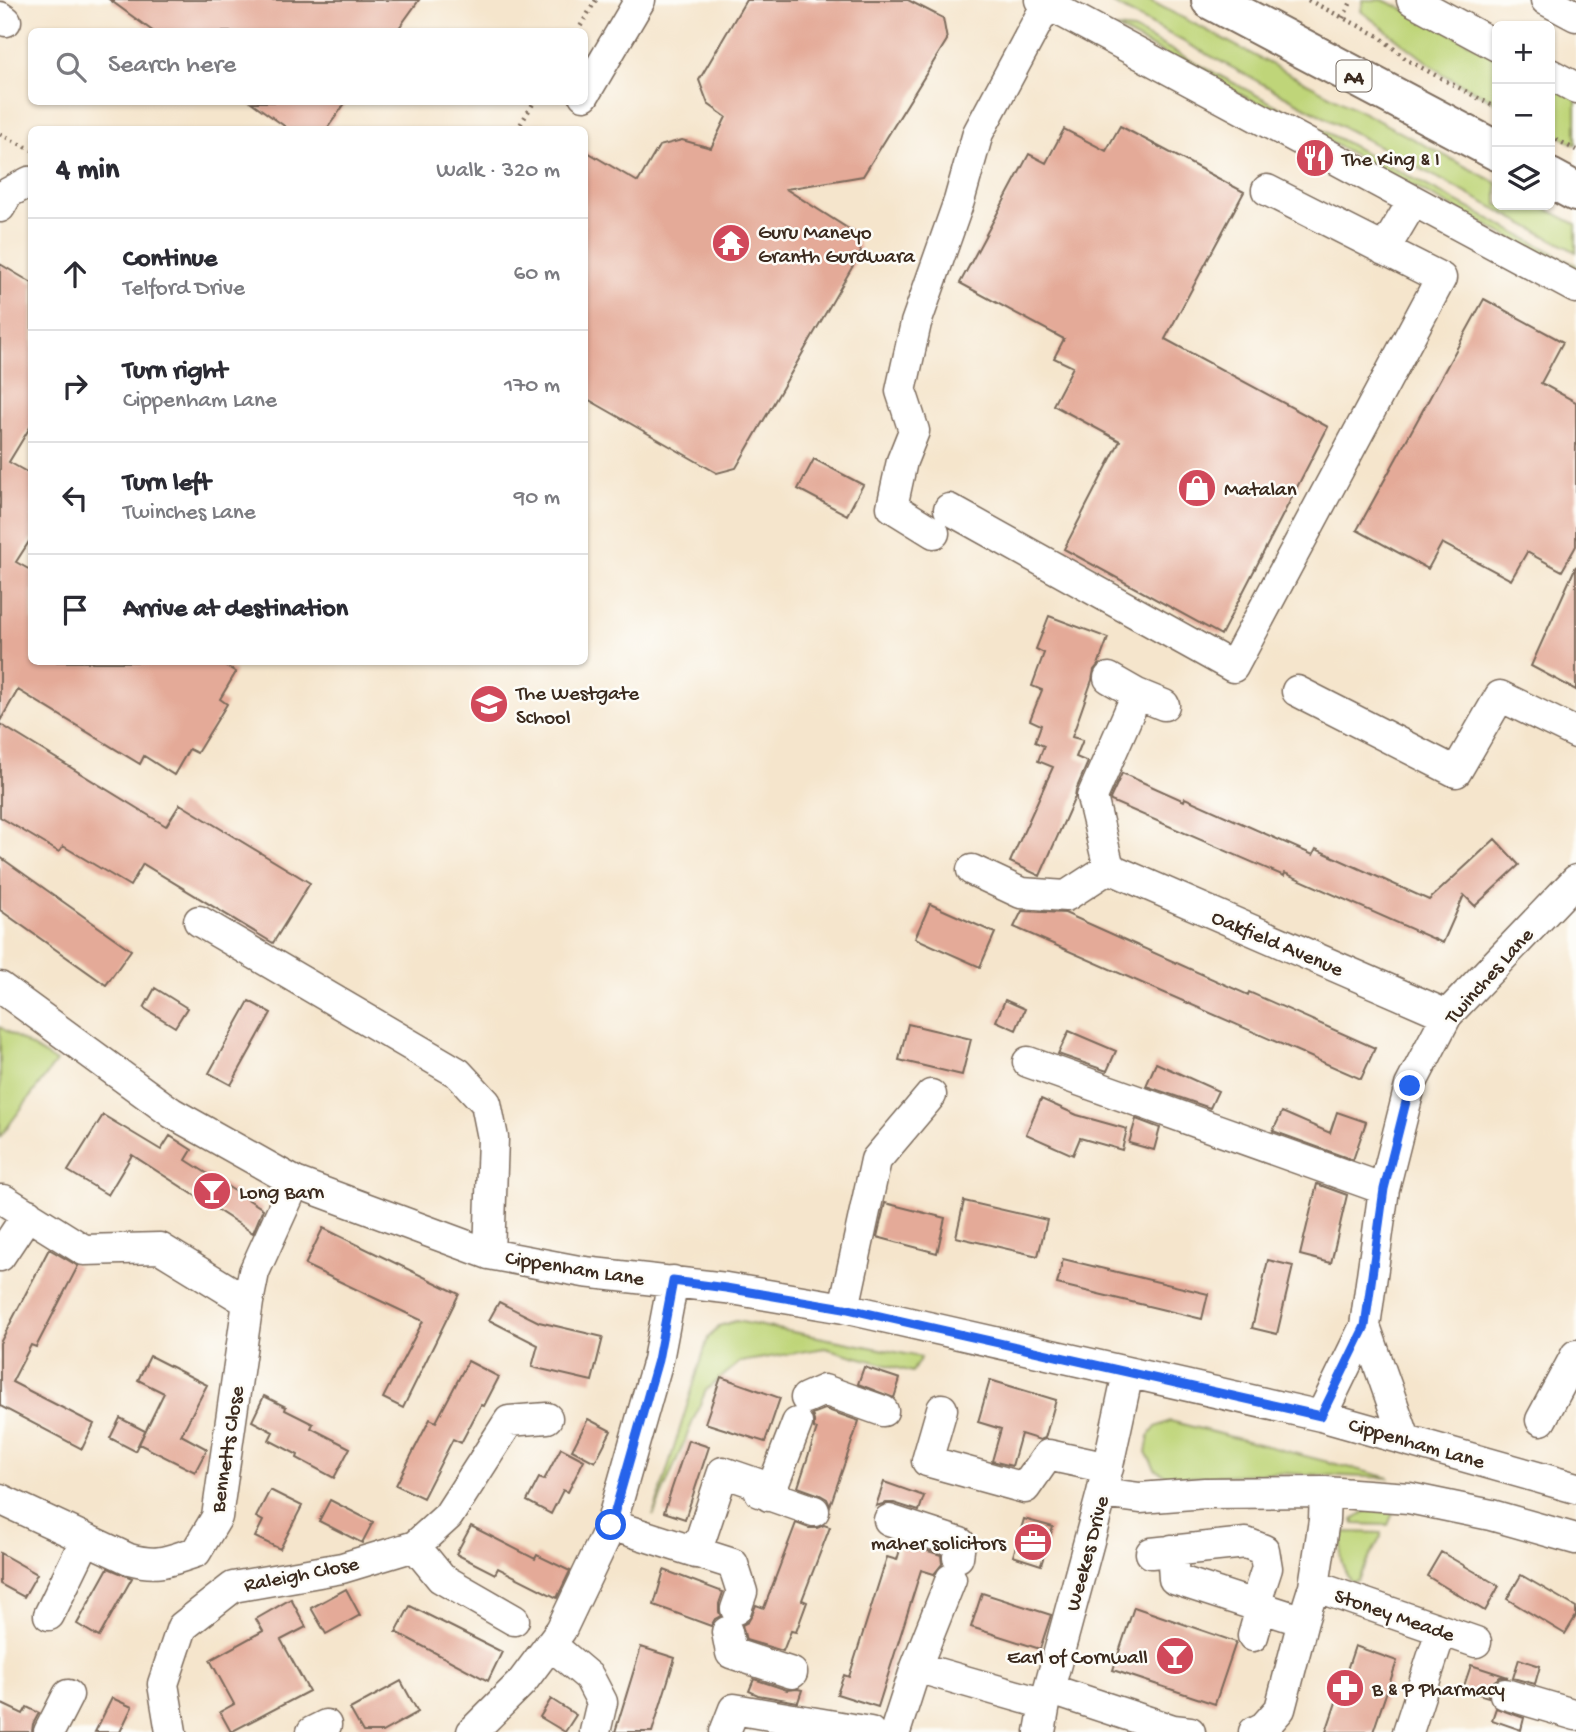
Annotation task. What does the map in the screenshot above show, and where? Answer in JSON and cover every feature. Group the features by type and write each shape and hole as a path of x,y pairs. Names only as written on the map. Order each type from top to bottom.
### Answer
{"main road":[{"name":"A4","path":"1212,0 1492,148"},
{"path":"1555,181 1576,192"}],"street":[{"path":"588,89 640,0"},
{"path":"1412,0 1445,8 1492,42"},
{"path":"1546,0 1576,16"},
{"path":"1267,190 1441,278 1233,667 942,521 892,507 902,461 914,431 901,391 916,323 959,201 978,133 1044,2 1576,288"},
{"path":"1555,77 1576,88"},
{"path":"0,207 8,193 28,183"},
{"path":"1384,250 1413,201"},
{"path":"972,870 1021,893 1066,896 1108,868 1092,797 1150,700 1108,678"},
{"path":"1297,691 1456,772 1500,696 1576,733"},
{"name":"Oakfield Avenue","path":"1108,868 1447,1015"},
{"name":"Twinches Lane","path":"1321,1416 1365,1326 1384,1189 1410,1086 1447,1015 1576,880"},
{"path":"199,921 458,1073 486,1103 493,1138 489,1254"},
{"name":"Cippenham Lane","path":"0,987 172,1113 295,1182 489,1254 584,1272 726,1288 844,1308 1321,1416 1576,1488"},
{"path":"1028,1062 1384,1189"},
{"path":"844,1308 876,1160 931,1095"},
{"name":"Bennetts Close","path":"0,1499 128,1559 162,1563 196,1552 217,1517 254,1272 295,1182"},
{"path":"0,1200 28,1214 84,1250 160,1248 248,1302"},
{"path":"0,1256 28,1214"},
{"path":"471,1732 522,1682 561,1630 611,1525 658,1360 673,1281"},
{"name":"Twinches Lane","path":"1365,1326 1405,1438"},
{"path":"1541,1420 1576,1355"},
{"name":"Weekes Drive","path":"1045,1708 1105,1481 1128,1373"},
{"path":"769,1496 802,1410 824,1390 883,1411"},
{"path":"942,1409 927,1461 1025,1488 1048,1455 1140,1498 1205,1493 1325,1492 1409,1498 1491,1515 1576,1539"},
{"name":"Raleigh Close","path":"171,1732 163,1684 182,1627 233,1587 342,1568 415,1546 448,1516 509,1421 547,1418"},
{"path":"696,1553 723,1472 758,1484 760,1492 769,1496 814,1511"},
{"name":"Stoney Meade","path":"1254,1732 1264,1727 1280,1709 1314,1586 1324,1520 1325,1492"},
{"path":"889,1520 960,1543 954,1568 916,1667 895,1732"},
{"path":"611,1525 733,1564 742,1592 732,1621 731,1653 792,1673"},
{"path":"49,1615 86,1539"},
{"path":"1253,1636 1258,1607 1266,1568 1264,1550 1246,1543 1161,1552 1174,1580 1258,1607 1303,1621"},
{"path":"415,1546 441,1578 514,1620"},
{"name":"Stoney Meade","path":"1314,1586 1476,1642"},
{"path":"1409,1732 1441,1631"},
{"path":"550,1644 589,1678 602,1702 595,1732"},
{"path":"916,1667 1045,1708 1178,1731"},
{"path":"1505,1694 1557,1718"},
{"path":"49,1732 68,1695"},
{"path":"725,1732 734,1709 870,1732"}],"path":[{"path":"579,28 596,0"},
{"path":"1308,0 1379,36 1407,60 1492,105"},
{"path":"1343,18 1352,0"},
{"path":"519,126 532,105"},
{"path":"0,134 28,148"},
{"path":"1555,139 1576,150"}],"green space":[{"path":"1106,0 1149,0 1492,180 1492,207"},
{"path":"1363,0 1383,0 1492,54 1492,100 1444,75 1361,11"},
{"path":"1116,28 1134,30 1576,265 1576,273"},
{"path":"1555,86 1576,97 1576,145 1555,134"},
{"path":"1498,210 1549,210 1576,224 1576,252"},
{"path":"0,1027 56,1062 0,1137"},
{"path":"736,1321 921,1357 912,1372 825,1348 740,1362 706,1390 653,1516 708,1338 719,1326"},
{"path":"1170,1421 1390,1478 1276,1473 1170,1478 1155,1469 1146,1452 1149,1436 1156,1427"},
{"path":"1372,1507 1394,1511 1388,1525 1354,1524 1353,1520"},
{"path":"1344,1532 1381,1533 1357,1580 1351,1582 1341,1558"}],"building":[{"path":"110,0 419,0 399,28 148,28"},
{"name":"Guru Maneyo Granth Gurdwara","path":"746,0 908,0 943,18 947,40 863,176 786,189 855,233 861,252 736,468 717,473 588,399 588,152 638,182 659,146 682,140 711,148 726,117 708,104 699,80"},
{"path":"255,105 344,105 329,126 284,126"},
{"path":"1120,126 1244,192 1165,339 1328,427 1221,635 1064,549 1120,441 1053,405 1073,367 1054,358 1064,339 960,283 1029,154 1046,163 1064,129 1106,151"},
{"path":"0,264 28,281 28,431 9,462 28,473 28,543 16,562 28,569 28,665 224,665 236,672 220,699 227,704 197,753 189,749 174,775 144,756 140,764 18,690 0,721"},
{"path":"1484,299 1563,342 1541,383 1576,402 1576,546 1562,571 1527,552 1511,580 1442,543 1428,569 1357,530"},
{"path":"814,459 863,485 847,515 798,489"},
{"path":"1576,566 1576,690 1531,666"},
{"path":"1049,616 1108,638 1094,670 1072,737 1083,740 1076,757 1088,762 1040,876 1010,862 1053,767 1038,761 1044,746 1035,742 1041,725 1030,720 1042,690 1032,686 1044,653 1036,649"},
{"path":"0,724 166,826 180,804 310,883 273,943 143,864 130,886 63,846 59,852 0,817"},
{"path":"1122,773 1313,855 1316,849 1429,900 1495,839 1519,865 1475,906 1464,895 1443,943 1285,873 1284,876 1111,801"},
{"path":"0,857 131,950 106,985 0,910"},
{"path":"930,904 995,933 980,967 915,938"},
{"path":"1022,911 1065,913 1248,995 1249,992 1375,1048 1361,1079 1014,927"},
{"path":"155,988 187,1008 175,1027 144,1008"},
{"path":"1005,1000 1025,1009 1016,1030 996,1021"},
{"path":"249,1001 271,1013 231,1085 209,1073"},
{"path":"908,1024 971,1039 962,1075 899,1060"},
{"path":"1069,1031 1116,1051 1107,1071 1058,1054"},
{"path":"1156,1063 1218,1091 1210,1108 1146,1086"},
{"path":"1041,1099 1077,1115 1127,1129 1122,1150 1080,1138 1073,1155 1026,1134"},
{"path":"1282,1112 1330,1133 1337,1112 1366,1122 1353,1160 1273,1131"},
{"path":"103,1115 161,1150 170,1136 192,1150 186,1160 263,1209 253,1233 132,1155 108,1195 68,1171"},
{"path":"1136,1119 1160,1128 1154,1150 1129,1143"},
{"path":"1317,1184 1347,1195 1331,1263 1300,1255"},
{"path":"964,1201 1047,1220 1038,1256 956,1237"},
{"path":"885,1203 945,1218 937,1253 877,1237"},
{"path":"323,1228 459,1294 403,1408 383,1398 423,1321 305,1265"},
{"path":"49,1249 78,1266 36,1347 31,1345 12,1382 94,1424 82,1449 0,1406 0,1343"},
{"path":"1063,1259 1208,1294 1202,1319 1057,1284"},
{"path":"1268,1260 1293,1266 1277,1334 1252,1328"},
{"path":"499,1302 539,1322 603,1337 592,1381 532,1367 538,1345 489,1320"},
{"path":"150,1356 207,1385 181,1435 207,1449 195,1472 139,1444 164,1393 138,1380"},
{"path":"468,1361 499,1377 461,1443 453,1439 423,1498 396,1485 430,1419 436,1422"},
{"path":"864,1367 900,1379 894,1398 858,1384"},
{"path":"721,1377 780,1398 765,1442 705,1423"},
{"path":"990,1380 1056,1400 1045,1438 1040,1440 1021,1434 1012,1466 992,1461 1001,1429 978,1422"},
{"path":"264,1396 313,1424 311,1428 350,1448 334,1478 269,1440 273,1432 252,1421"},
{"path":"825,1409 859,1421 830,1506 827,1499 798,1487 817,1429 814,1428 812,1414"},
{"path":"120,1418 145,1431 135,1451 110,1438"},
{"path":"588,1419 611,1431 595,1462 572,1450"},
{"path":"688,1440 709,1447 685,1519 664,1512"},
{"path":"561,1448 584,1460 568,1492 563,1490 551,1514 527,1501 539,1478 544,1480"},
{"path":"884,1482 924,1496 919,1511 894,1503 876,1506"},
{"path":"270,1490 302,1506 280,1549 255,1537 263,1521 256,1517"},
{"path":"330,1500 373,1522 362,1543 319,1521"},
{"name":"maher solicitors","path":"1024,1519 1053,1527 1041,1565 1013,1556"},
{"path":"796,1523 809,1528 824,1525 830,1527 802,1600 807,1602 796,1632 791,1631 783,1651 746,1640 742,1625 748,1622 756,1605 764,1608"},
{"path":"471,1526 535,1559 537,1555 570,1571 557,1598 498,1568 495,1574 456,1554"},
{"path":"902,1543 941,1555 942,1564 934,1574 921,1570 878,1707 837,1694 844,1675 849,1677 887,1557 897,1560"},
{"path":"1441,1552 1499,1586 1485,1611 1427,1576"},
{"path":"0,1553 37,1574 24,1597 0,1584"},
{"path":"108,1568 132,1578 99,1637 77,1624"},
{"path":"664,1570 723,1592 719,1604 721,1616 715,1619 711,1626 654,1605"},
{"path":"1521,1575 1576,1607 1576,1616 1565,1634 1507,1599"},
{"path":"346,1589 360,1615 326,1634 311,1608"},
{"path":"982,1593 1051,1615 1040,1649 971,1627"},
{"path":"291,1599 306,1627 281,1640 309,1691 231,1732 220,1712 234,1704 210,1660 263,1631 256,1619"},
{"path":"410,1606 502,1652 488,1681 396,1632"},
{"name":"Earl of Cornwall","path":"1134,1607 1236,1642 1215,1704 1113,1670"},
{"path":"1355,1646 1397,1661 1373,1732 1326,1732"},
{"path":"641,1647 675,1658 652,1732 615,1732"},
{"path":"1519,1659 1540,1666 1535,1684 1513,1678"},
{"path":"1471,1665 1508,1677 1500,1677 1493,1682 1488,1688 1488,1697 1463,1689"},
{"path":"754,1679 787,1690 802,1690 798,1702 749,1691"},
{"path":"401,1681 418,1712 382,1732 363,1732 350,1709"},
{"path":"112,1698 132,1707 120,1732 95,1732"},
{"path":"551,1699 576,1715 565,1732 540,1717"},
{"path":"0,1703 23,1714 27,1707 39,1713 32,1732 0,1732"},
{"path":"1496,1708 1524,1718 1521,1730 1492,1720"}],"place":[{"name":"The King & I","path":"1315,158"},
{"name":"Guru Maneyo Granth Gurdwara","path":"731,243"},
{"name":"Matalan","path":"1197,488"},
{"name":"The Westgate School","path":"489,704"},
{"name":"Long Barn","path":"212,1191"},
{"name":"maher solicitors","path":"1033,1542"},
{"name":"Earl of Cornwall","path":"1175,1656"},
{"name":"B & P Pharmacy","path":"1345,1688"}],"route":[{"path":"611,1525 662,1345 673,1281 844,1308 1321,1416 1365,1326 1384,1189 1410,1086"}]}
